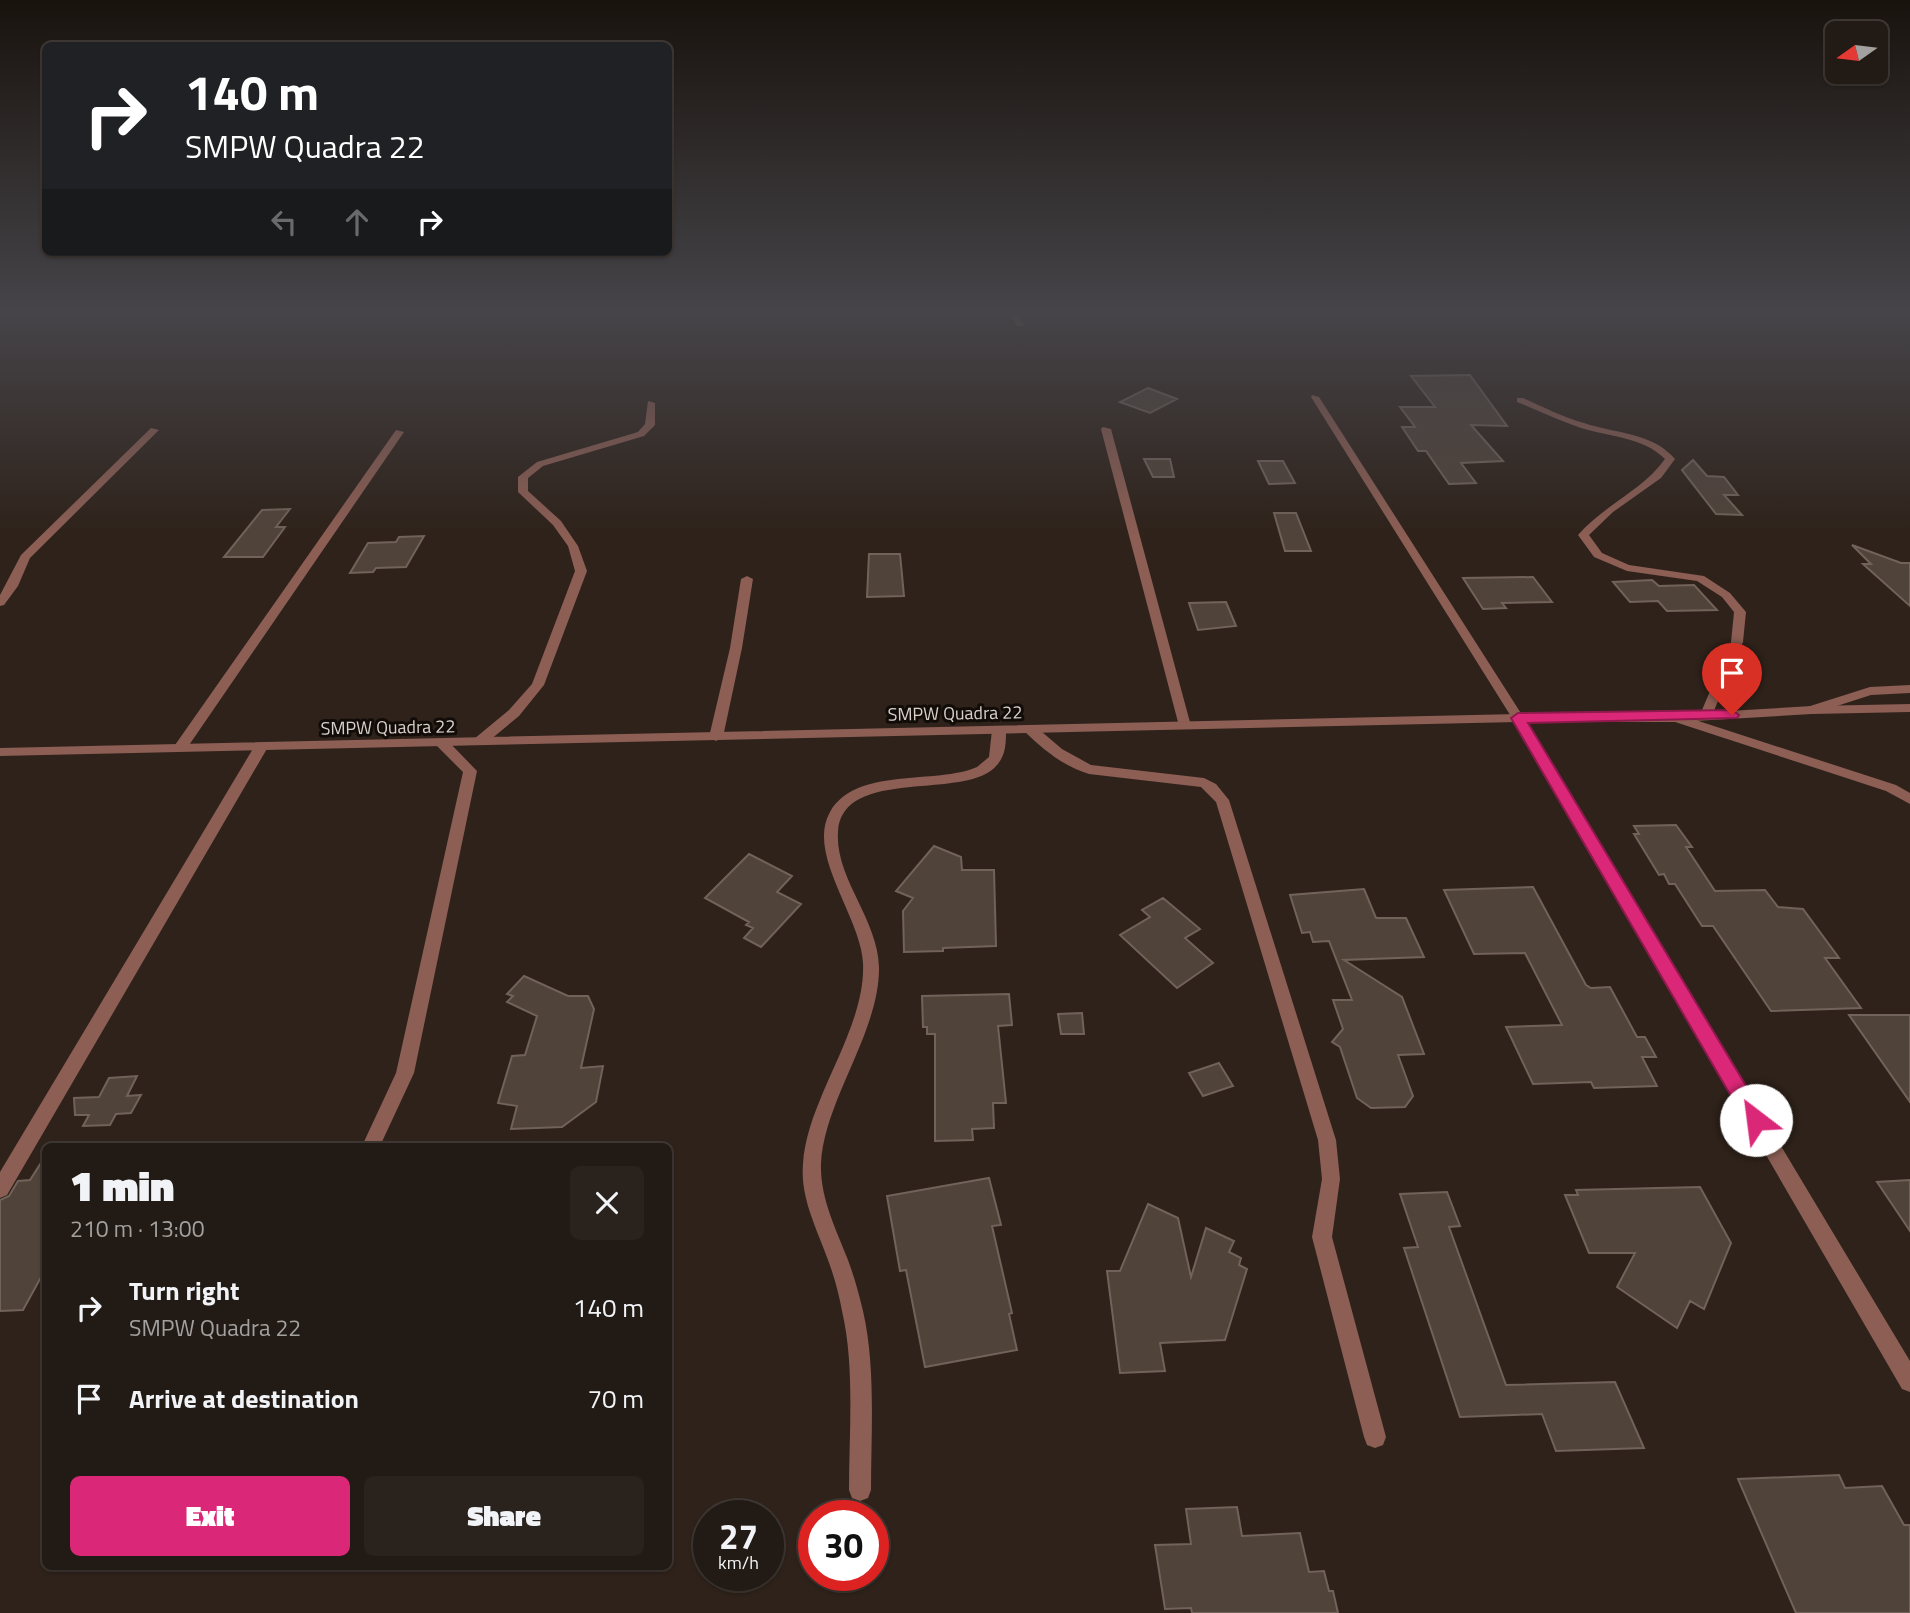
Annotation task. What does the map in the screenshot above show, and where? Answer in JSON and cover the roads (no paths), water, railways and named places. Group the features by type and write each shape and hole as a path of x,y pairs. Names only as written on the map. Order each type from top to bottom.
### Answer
{"street":[{"path":"1315,397 1518,718 1910,1381"},
{"path":"1520,400 1584,426 1643,440 1661,448 1670,459 1658,475 1609,510 1583,535 1598,555 1627,568 1700,578 1726,595 1740,612 1737,642 1705,717"},
{"path":"479,742 514,713 538,685 581,570 573,546 557,523 523,492 523,477 540,464 641,434 650,425 651,403"},
{"path":"1106,429 1185,726"},
{"path":"0,603 12,586 25,557 154,430"},
{"path":"180,748 399,432"},
{"path":"716,737 736,648 747,579"},
{"path":"1812,710 1870,691 1910,689"},
{"name":"SMPW Quadra 22","path":"0,752 1518,718 1677,718 1812,710 1910,708"},
{"path":"1677,718 1891,788 1910,799"},
{"path":"1030,729 1052,750 1077,765 1088,769 1204,783 1222,800 1327,1140 1331,1179 1322,1237 1375,1437"},
{"path":"860,1490 859,1353 853,1312 813,1189 812,1163 817,1133 868,999 872,980 868,938 835,868 831,850 832,831 836,815 847,800 861,791 986,770 997,760 1000,748 999,730"},
{"path":"372,1143 405,1073 470,771 442,743"},
{"path":"0,1189 261,747"}]}
